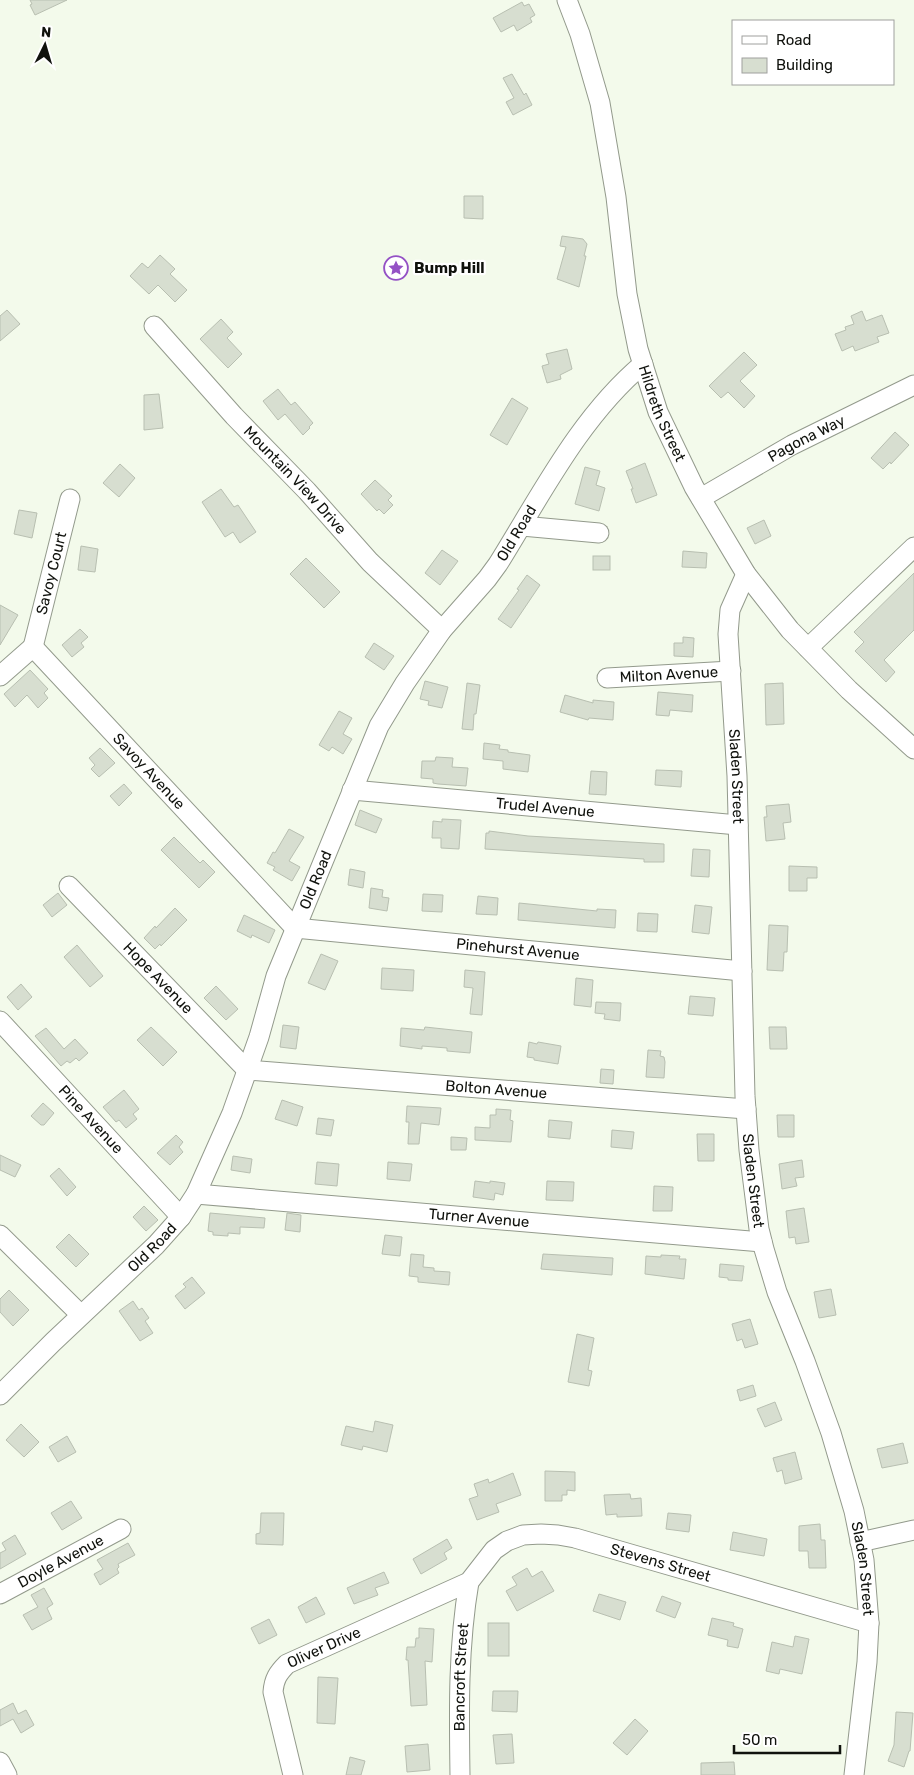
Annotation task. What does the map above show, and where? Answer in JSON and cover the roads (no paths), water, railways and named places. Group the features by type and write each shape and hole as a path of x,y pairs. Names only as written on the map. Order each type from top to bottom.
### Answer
{"street":[{"name":"Hildreth Street","path":"567,0 580,34 600,103 616,197 627,294 643,364 658,412 694,487 746,574 790,630 849,690 914,749"},
{"name":"Mountain View Drive","path":"154,326 234,416 307,490 370,562 442,630"},
{"name":"Old Road","path":"0,1395 81,1315 156,1245 181,1217 196,1194 232,1114 259,1037 276,976 379,726 404,683 442,630 487,579 576,439 594,414 626,378 643,364"},
{"name":"Pagona Way","path":"701,498 792,445 914,385"},
{"name":"Savoy Court","path":"33,647 70,499"},
{"path":"522,526 599,533"},
{"path":"808,648 914,548"},
{"name":"Sladen Street","path":"746,574 730,610 728,634 738,825 746,1108 749,1150 762,1242 777,1292 831,1433 854,1511 864,1560 869,1623 867,1662 854,1775"},
{"path":"0,676 33,647"},
{"name":"Savoy Avenue","path":"33,647 295,928"},
{"name":"Milton Avenue","path":"607,678 731,671"},
{"name":"Trudel Avenue","path":"352,790 738,825"},
{"name":"Hope Avenue","path":"68,886 247,1070"},
{"name":"Pinehurst Avenue","path":"295,928 742,971"},
{"name":"Pine Avenue","path":"0,1021 181,1217"},
{"name":"Bolton Avenue","path":"247,1070 746,1108"},
{"name":"Turner Avenue","path":"196,1194 762,1242"},
{"path":"0,1235 81,1315"},
{"name":"Doyle Avenue","path":"0,1594 121,1529"},
{"path":"860,1542 914,1530"},
{"name":"Stevens Street","path":"469,1582 494,1550 507,1541 523,1535 558,1534 869,1623"},
{"name":"Oliver Drive","path":"293,1775 273,1692 278,1673 287,1664 469,1582"},
{"name":"Bancroft Street","path":"460,1775 459,1680 464,1613 469,1582"},
{"path":"0,1762 7,1775"}],"place":[{"name":"Bump Hill","path":"396,268"}]}
